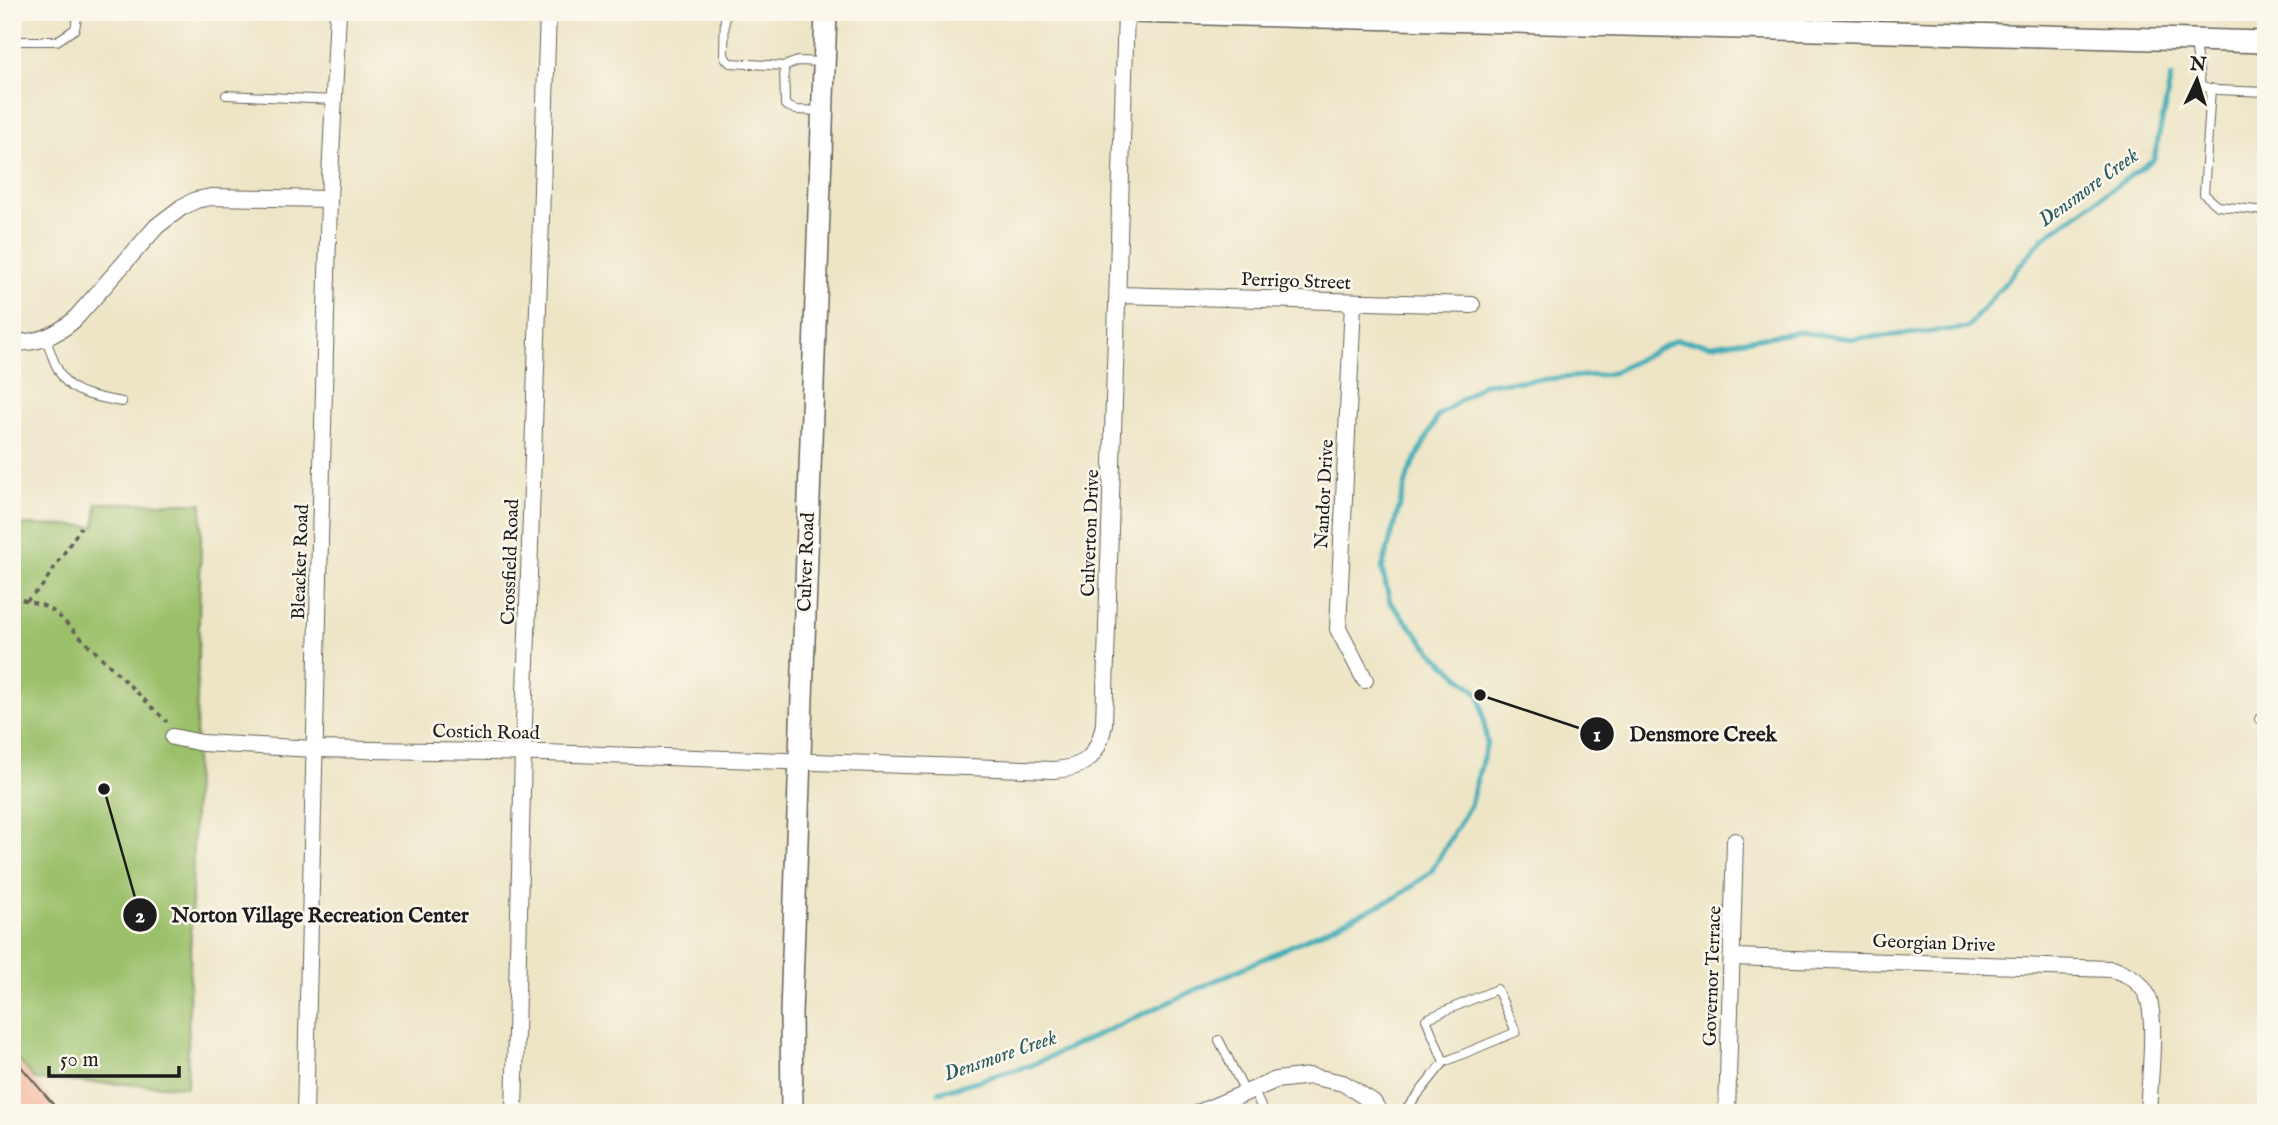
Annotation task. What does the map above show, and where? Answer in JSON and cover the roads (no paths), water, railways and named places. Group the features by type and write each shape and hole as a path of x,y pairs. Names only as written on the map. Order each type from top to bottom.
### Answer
{"main road":[{"name":"Culver Road","path":"792,1113 790,1013 826,12"},
{"path":"1133,12 1777,20 2266,41"}],"street":[{"name":"Bleacker Road","path":"305,1113 330,199 338,12"},
{"name":"Crossfield Road","path":"514,1113 523,752 548,12"},
{"name":"Culverton Drive","path":"798,761 1053,770 1077,766 1093,754 1098,746 1104,724 1126,12"},
{"path":"12,343 46,339 60,332 74,320 158,226 197,200 219,197 330,199"},
{"name":"Perrigo Street","path":"1118,295 1472,305"},
{"name":"Nandor Drive","path":"1353,303 1338,629 1365,680"},
{"name":"Costich Road","path":"172,731 202,743 314,749 523,752 798,761"},
{"name":"Governor Terrace","path":"1727,1113 1735,841"},
{"name":"Georgian Drive","path":"1733,957 2111,969 2132,977 2147,994 2151,1004 2148,1113"},
{"path":"1198,1113 1276,1080 1310,1076 1343,1083 1373,1102 1380,1113"}],"lane":[{"path":"12,41 57,41 75,29 78,12"},
{"path":"725,12 724,54 730,63 784,66 798,61 823,62"},
{"path":"2195,40 2201,86 2266,92"},
{"path":"784,66 785,105 796,110 822,111"},
{"path":"2211,88 2204,194 2218,206 2266,211"},
{"path":"226,96 334,100"},
{"path":"46,339 56,369 69,387 89,396 121,402"},
{"path":"1404,1113 1444,1062 1516,1032 1497,989 1426,1019 1444,1062"},
{"path":"1219,1040 1264,1113"}],"waterway":[{"name":"Densmore Creek","path":"939,1092 1032,1065 1397,897 1431,872 1470,805 1487,743 1480,695 1433,653 1390,602 1382,569 1409,472 1438,416 1483,384 1610,374 1676,340 1712,345 1798,332 1853,339 1967,328 2043,238 2154,159 2171,77"}],"place":[{"name":"Densmore Creek","path":"1480,695"},
{"name":"Norton Village Recreation Center","path":"104,789"}]}
